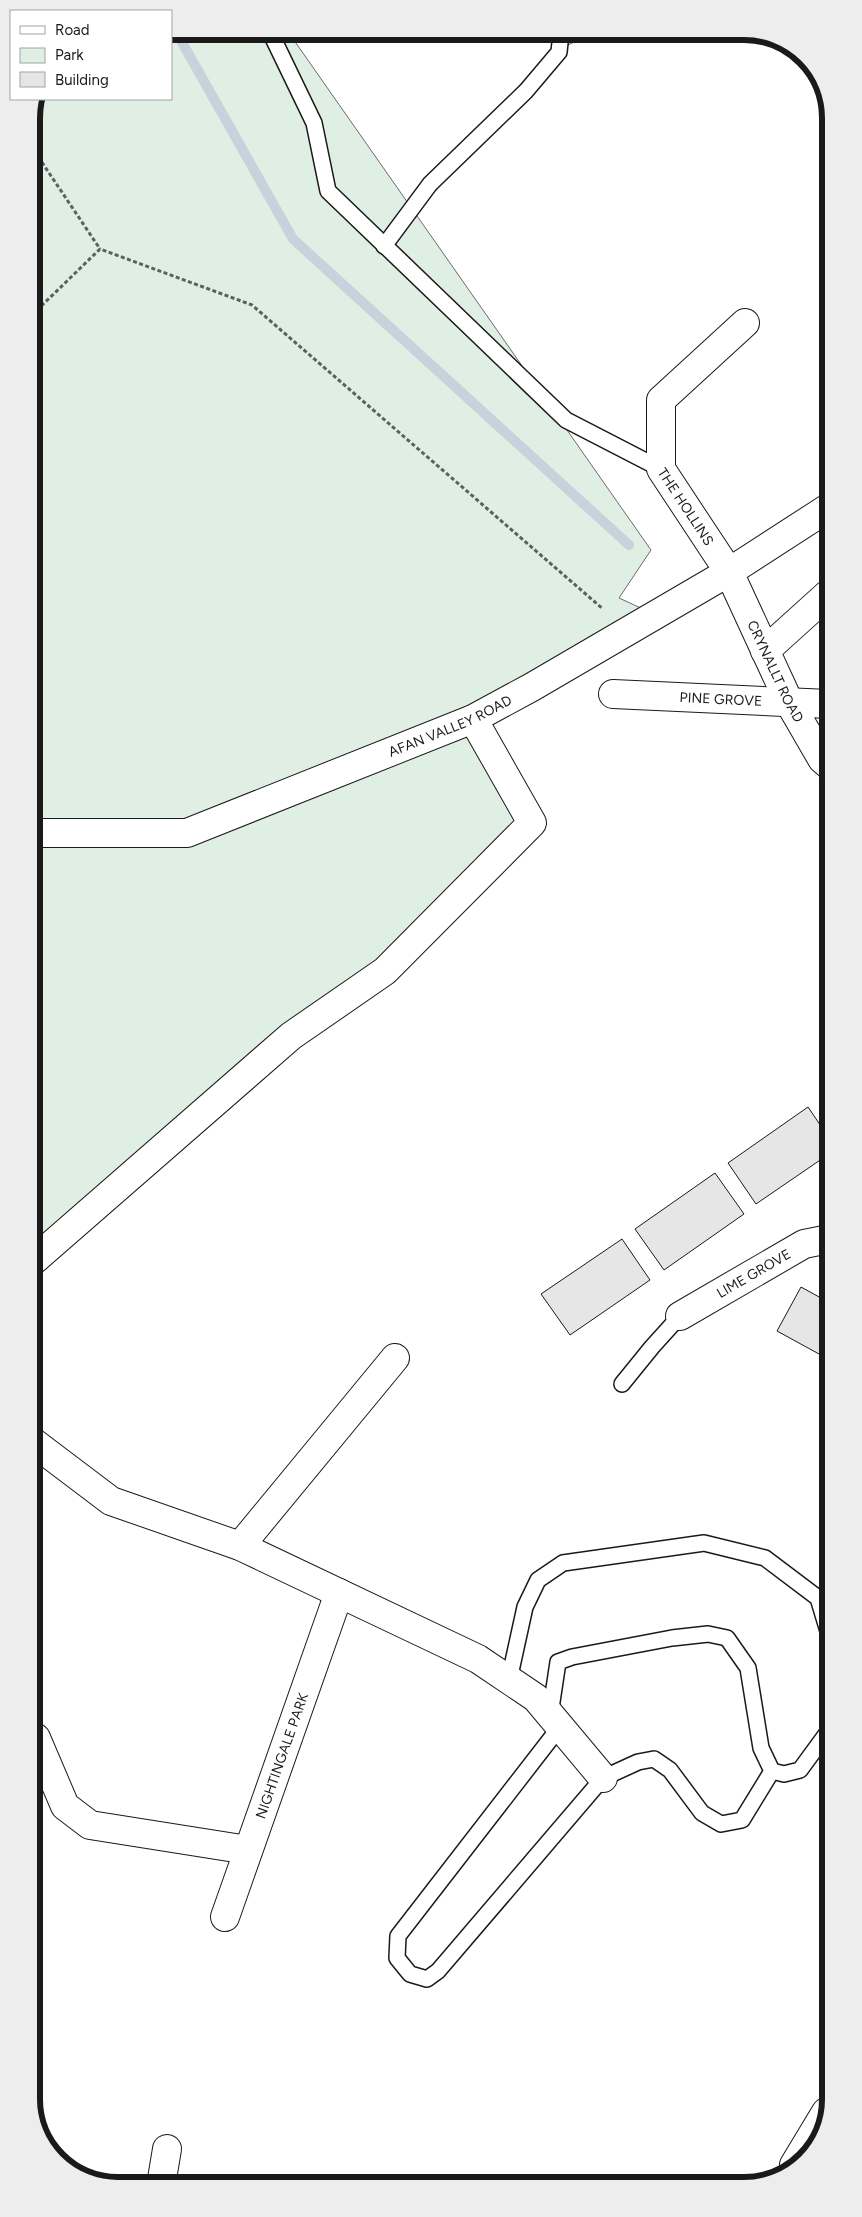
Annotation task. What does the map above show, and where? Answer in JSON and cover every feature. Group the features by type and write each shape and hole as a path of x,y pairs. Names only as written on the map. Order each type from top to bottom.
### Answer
{"street":[{"name":"THE HOLLINS","path":"729,572 661,469 661,400 745,323"},
{"name":"AFAN VALLEY ROAD","path":"40,833 187,833 473,719 729,572 822,512"},
{"name":"CRYNALLT ROAD","path":"729,572 789,702 822,760"},
{"path":"765,651 822,599"},
{"name":"PINE GROVE","path":"613,694 822,704"},
{"path":"40,1255 291,1036 385,971 532,823 473,719"},
{"name":"LIME GROVE","path":"680,1316 804,1244 822,1241"},
{"path":"240,1546 395,1358"},
{"path":"40,1447 111,1501 240,1546 478,1659 536,1698 603,1778"},
{"name":"NIGHTINGALE PARK","path":"225,1917 339,1593"},
{"path":"40,1747 65,1806 90,1825 248,1850"},
{"path":"803,2149 816,2128"},
{"path":"162,2177 167,2149"}],"lane":[{"path":"274,40 314,123 328,191 566,420 661,469"},
{"path":"384,246 430,184 526,91 554,59 559,52 560,40"},
{"path":"622,1384 680,1316"},
{"path":"510,1680 525,1607 538,1580 563,1563 704,1543 764,1558 818,1598 822,1611"},
{"path":"708,1634 727,1638 748,1668 761,1748 772,1771 742,1820 721,1824 702,1813 670,1770 654,1759 638,1762 603,1778 438,1970 428,1979 410,1974 397,1958 398,1936 554,1721 558,1662 572,1657 672,1638 708,1634"},
{"path":"772,1771 784,1774 800,1770 822,1740"}],"path":[{"path":"40,158 100,249 252,305 628,631"},
{"path":"40,307 100,249"}],"green space":[{"path":"172,40 294,40 651,550 619,598 656,615 473,719 532,823 385,971 40,1255 40,113 43,100 172,100"},
{"path":"561,40 578,40 564,47"}],"building":[{"path":"808,1107 822,1128 822,1159 756,1204 728,1163"},
{"path":"715,1173 744,1214 664,1270 635,1229"},
{"path":"622,1239 650,1280 570,1335 541,1294"},
{"path":"801,1287 822,1299 822,1356 777,1331"}],"waterway":[{"path":"181,40 293,239 629,545"}]}
